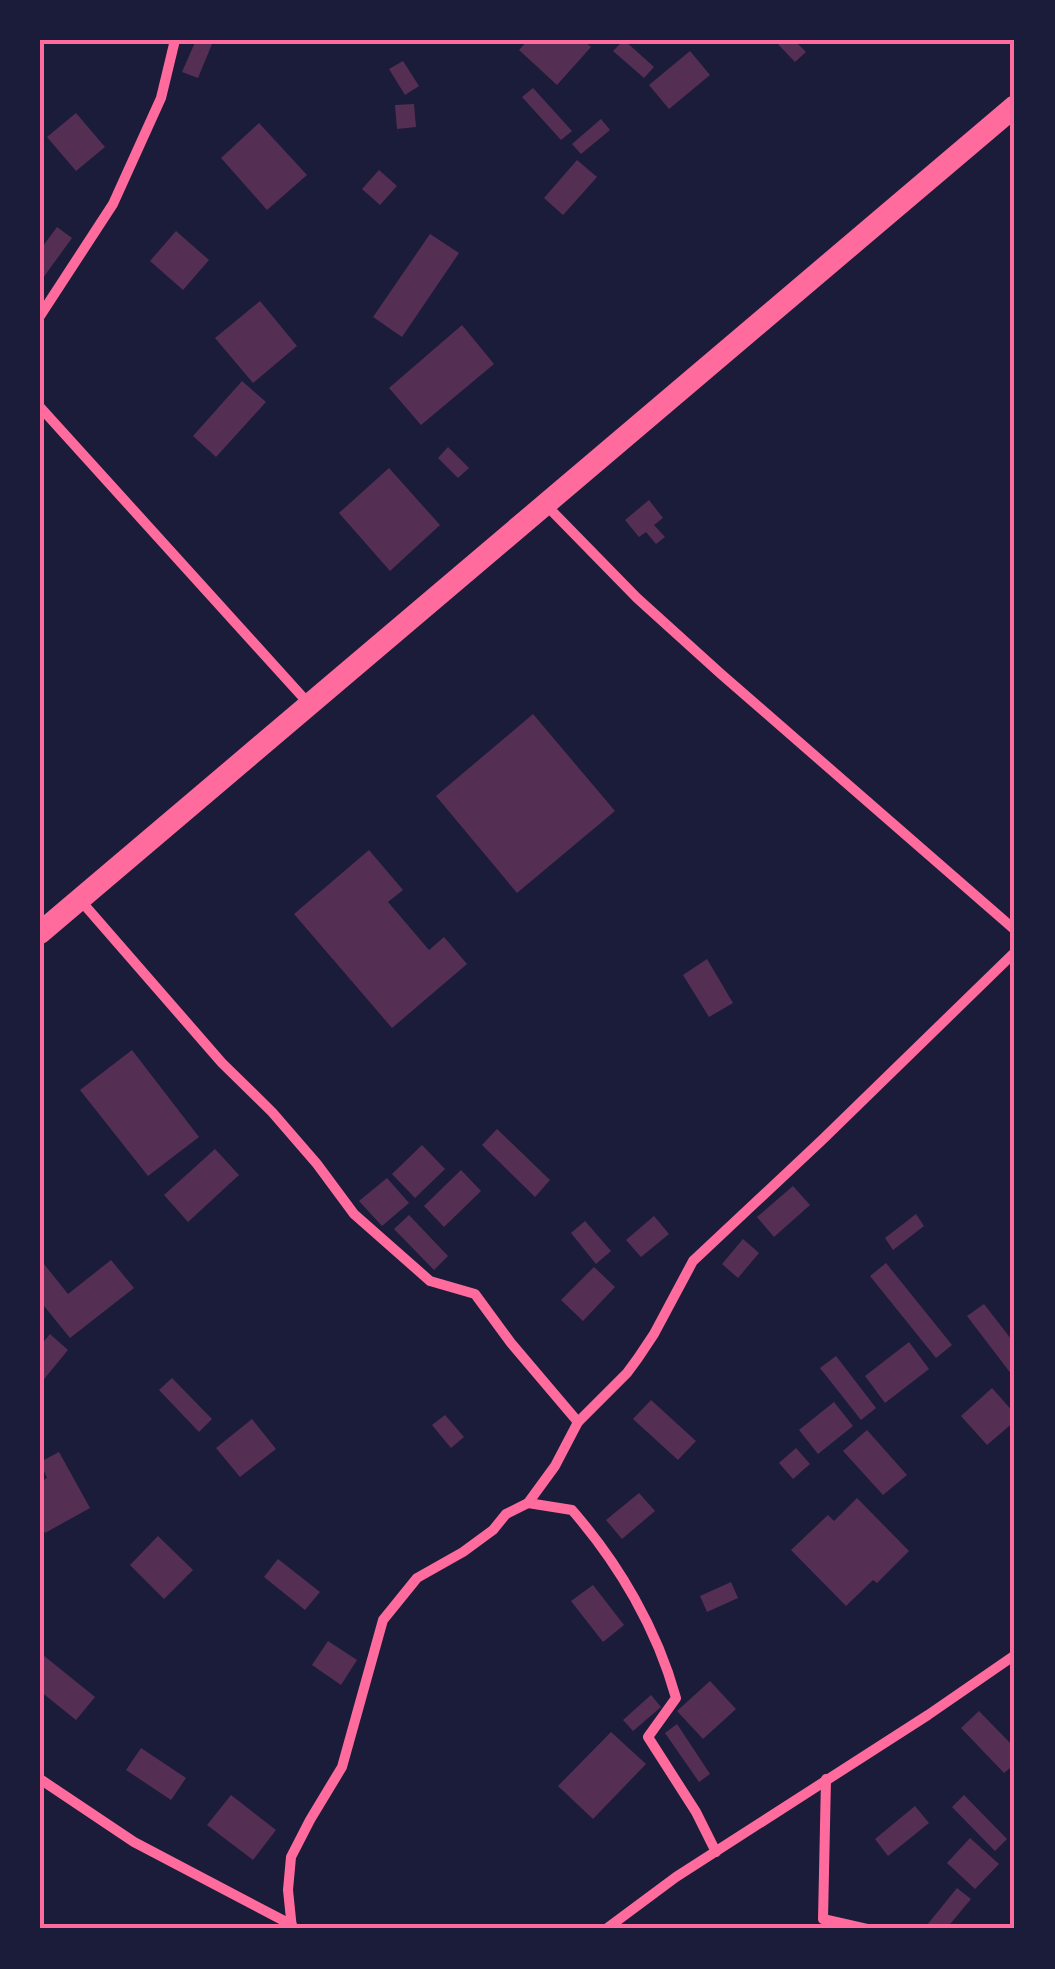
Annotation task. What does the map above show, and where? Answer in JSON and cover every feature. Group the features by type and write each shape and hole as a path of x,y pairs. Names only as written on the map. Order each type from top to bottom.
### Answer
{"main road":[{"path":"40,932 1015,106"}],"street":[{"path":"40,316 112,204 161,98 175,40"},
{"path":"40,407 309,704"},
{"path":"546,505 637,598 1015,930"},
{"path":"80,899 222,1063 272,1112 354,1214 430,1281 475,1294 578,1422"},
{"path":"293,1927 288,1890 292,1857 342,1767 383,1620 417,1578 463,1552 493,1530 506,1514 528,1504 578,1422 628,1373 693,1261 1015,952"},
{"path":"528,1504 572,1510 598,1540 645,1618 666,1662 676,1698 648,1737 696,1812 716,1852"},
{"path":"606,1929 676,1876 1015,1655"},
{"path":"40,1779 134,1842 293,1927"},
{"path":"826,1780 823,1919 866,1929"}],"building":[{"path":"196,40 212,44 198,78 182,72"},
{"path":"528,40 583,40 591,47 557,85 519,50"},
{"path":"624,40 654,67 644,78 613,51"},
{"path":"774,40 794,40 806,52 795,62"},
{"path":"690,51 710,75 669,109 649,85"},
{"path":"403,61 419,86 405,95 389,69"},
{"path":"533,88 572,131 561,140 522,97"},
{"path":"414,104 416,127 397,129 395,105"},
{"path":"76,113 105,147 76,171 47,137"},
{"path":"601,119 610,130 581,154 572,144"},
{"path":"259,123 307,175 267,210 221,158"},
{"path":"577,160 597,177 563,215 544,198"},
{"path":"379,170 397,186 380,205 362,189"},
{"path":"57,227 72,238 40,282 40,250"},
{"path":"176,231 209,260 183,290 150,261"},
{"path":"430,234 459,253 402,337 373,317"},
{"path":"260,301 297,346 253,383 215,338"},
{"path":"462,325 494,364 421,425 389,388"},
{"path":"242,381 266,402 216,457 193,436"},
{"path":"448,447 469,468 458,478 438,458"},
{"path":"389,468 440,525 390,571 339,513"},
{"path":"649,500 663,518 654,525 665,537 656,544 646,532 639,537 625,520"},
{"path":"533,714 615,811 517,893 436,796"},
{"path":"369,850 403,890 388,902 429,950 444,937 467,964 392,1028 294,914"},
{"path":"707,959 733,1003 709,1017 683,975"},
{"path":"132,1050 199,1137 148,1176 80,1090"},
{"path":"497,1129 550,1180 535,1197 482,1145"},
{"path":"422,1145 445,1169 415,1198 392,1174"},
{"path":"215,1149 239,1175 188,1222 164,1195"},
{"path":"461,1170 481,1191 444,1227 424,1206"},
{"path":"387,1178 409,1203 382,1226 359,1201"},
{"path":"793,1186 810,1205 774,1237 757,1217"},
{"path":"916,1214 924,1226 893,1250 885,1238"},
{"path":"409,1215 448,1256 434,1270 394,1229"},
{"path":"654,1216 669,1234 641,1257 626,1240"},
{"path":"585,1221 611,1251 596,1264 571,1233"},
{"path":"743,1239 759,1253 738,1278 722,1264"},
{"path":"40,1259 68,1294 111,1260 134,1288 70,1338 40,1301"},
{"path":"886,1263 952,1345 936,1358 870,1276"},
{"path":"594,1267 615,1287 583,1321 561,1300"},
{"path":"984,1304 1015,1344 1015,1379 967,1316"},
{"path":"50,1334 68,1350 40,1384 40,1346"},
{"path":"909,1342 929,1369 885,1403 865,1376"},
{"path":"836,1356 876,1408 861,1420 820,1368"},
{"path":"172,1378 212,1419 199,1432 159,1390"},
{"path":"992,1388 1015,1414 1015,1421 987,1445 961,1416"},
{"path":"651,1400 696,1441 678,1460 633,1419"},
{"path":"834,1402 853,1426 818,1454 799,1430"},
{"path":"445,1415 464,1437 451,1448 432,1425"},
{"path":"252,1419 276,1449 240,1477 216,1448"},
{"path":"867,1430 907,1475 883,1495 843,1451"},
{"path":"796,1448 810,1464 793,1479 779,1463"},
{"path":"59,1452 90,1508 45,1533 40,1523 40,1482 47,1478 40,1462"},
{"path":"639,1493 655,1511 622,1539 606,1520"},
{"path":"857,1498 909,1551 877,1583 873,1580 846,1606 791,1550 828,1515 834,1521"},
{"path":"158,1536 193,1570 164,1599 130,1565"},
{"path":"278,1559 320,1592 305,1610 264,1577"},
{"path":"731,1582 738,1598 707,1612 700,1596"},
{"path":"593,1585 624,1625 603,1642 571,1601"},
{"path":"328,1641 357,1660 341,1685 312,1665"},
{"path":"43,1655 95,1697 76,1720 40,1691"},
{"path":"710,1681 736,1709 703,1739 677,1711"},
{"path":"651,1695 661,1707 633,1731 623,1720"},
{"path":"979,1711 1015,1748 1015,1764 1004,1773 961,1728"},
{"path":"677,1724 710,1774 699,1782 665,1733"},
{"path":"611,1732 646,1764 593,1819 558,1786"},
{"path":"141,1748 186,1778 171,1800 126,1770"},
{"path":"231,1795 276,1830 253,1860 207,1825"},
{"path":"964,1795 1007,1839 995,1851 952,1807"},
{"path":"915,1806 929,1823 888,1856 875,1839"},
{"path":"970,1838 999,1864 975,1889 947,1863"},
{"path":"957,1888 971,1899 946,1929 931,1929 927,1925"}]}
